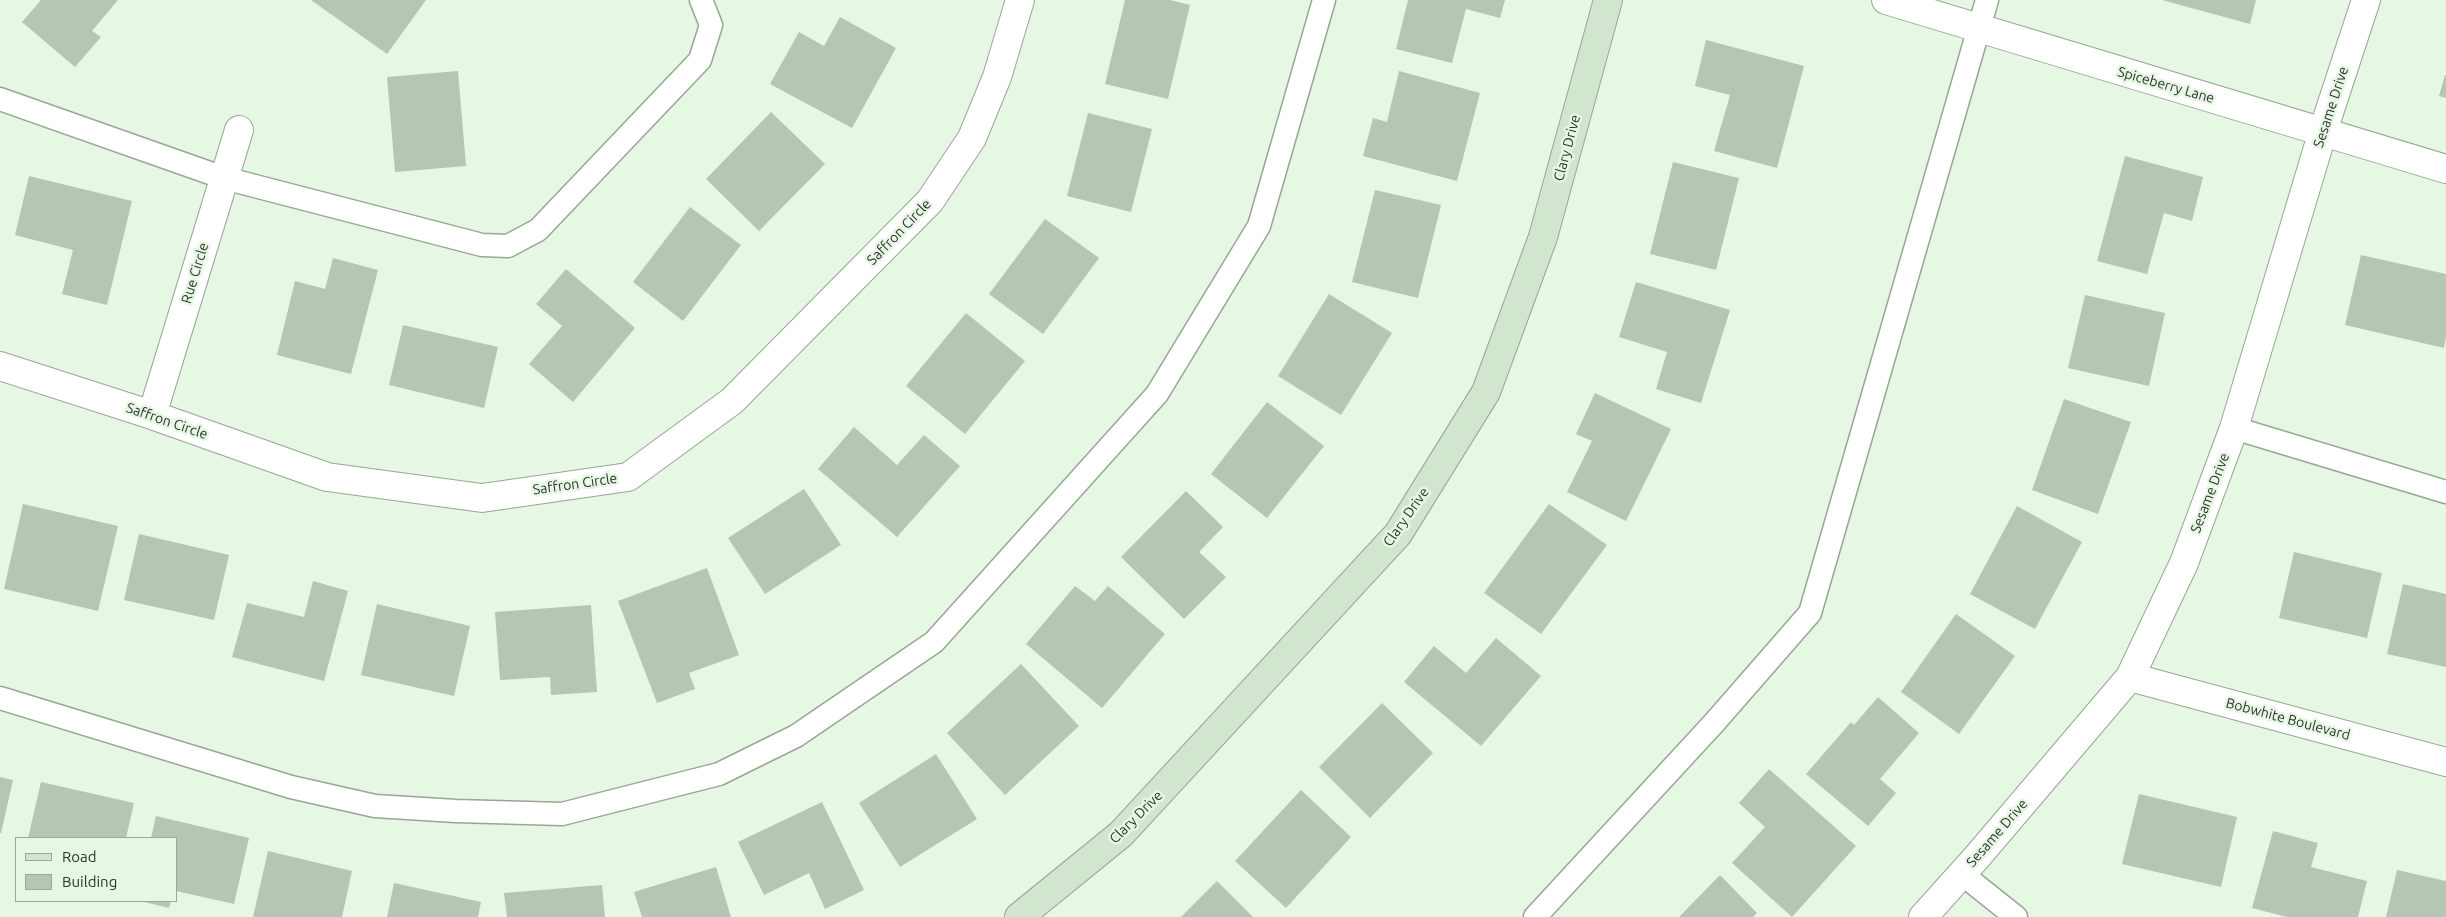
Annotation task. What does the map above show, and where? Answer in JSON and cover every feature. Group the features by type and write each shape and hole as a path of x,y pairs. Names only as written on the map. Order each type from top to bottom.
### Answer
{"street":[{"name":"Saffron Circle","path":"0,366 152,415 327,477 482,498 628,477 732,401 930,201 972,138 997,77 1020,0"},
{"name":"Clary Drive","path":"1019,917 1122,834 1398,534 1486,392 1543,237 1608,0"},
{"name":"Spiceberry Lane","path":"1886,0 2446,169"},
{"name":"Sesame Drive","path":"1923,917 2130,677 2184,563 2234,428 2323,131 2366,0"},
{"name":"Rue Circle","path":"152,415 239,130"},
{"name":"Bobwhite Boulevard","path":"2130,677 2446,762"}],"lane":[{"path":"0,99 224,178 482,245 508,246 538,230 700,60 711,25 702,0"},
{"path":"0,698 291,786 375,806 456,811 562,814 719,774 796,736 934,642 1157,394 1259,226 1324,0"},
{"path":"1536,917 1714,723 1810,612 1987,0"},
{"path":"2234,428 2446,492"},
{"path":"1962,874 2016,917"}],"building":[{"path":"41,0 118,0 92,31 101,37 75,67 22,22"},
{"path":"311,0 426,0 387,54"},
{"path":"1125,0 1170,0 1190,5 1168,99 1105,84"},
{"path":"1408,0 1505,0 1500,18 1466,9 1452,63 1396,49"},
{"path":"2162,0 2256,0 2250,24"},
{"path":"840,17 896,48 852,128 770,84 799,32 824,46"},
{"path":"1706,40 1804,66 1777,168 1714,151 1730,95 1695,86"},
{"path":"458,71 466,166 395,172 387,77"},
{"path":"1399,71 1480,93 1457,181 1363,156 1373,118 1387,122"},
{"path":"2446,75 2446,98 2439,96"},
{"path":"771,112 825,164 759,231 706,179"},
{"path":"1088,113 1152,129 1131,212 1067,196"},
{"path":"2125,156 2203,177 2192,221 2164,213 2147,274 2097,261"},
{"path":"1673,162 1739,178 1716,270 1650,254"},
{"path":"29,176 132,201 107,305 62,294 73,250 15,235"},
{"path":"1375,190 1441,205 1418,298 1352,282"},
{"path":"690,207 741,245 683,321 633,282"},
{"path":"1045,219 1099,258 1043,334 989,294"},
{"path":"2361,255 2446,274 2446,337 2444,348 2345,325"},
{"path":"333,258 378,270 351,374 277,355 295,281 325,289"},
{"path":"566,269 635,328 573,402 529,364 562,326 536,304"},
{"path":"1636,282 1730,310 1701,403 1656,389 1667,352 1619,337"},
{"path":"1329,294 1392,333 1341,415 1278,376"},
{"path":"2085,295 2165,313 2149,386 2068,368"},
{"path":"966,313 1025,361 965,434 906,386"},
{"path":"403,325 498,347 484,408 389,385"},
{"path":"1595,393 1671,429 1626,521 1567,492 1592,441 1576,434"},
{"path":"2064,399 2131,422 2098,514 2032,490"},
{"path":"1267,402 1324,446 1267,518 1211,474"},
{"path":"854,427 897,465 924,435 960,466 897,537 818,469"},
{"path":"804,489 841,545 765,594 728,538"},
{"path":"1186,491 1223,527 1199,552 1226,577 1184,619 1121,557"},
{"path":"23,504 118,526 98,611 4,589"},
{"path":"1549,504 1607,545 1541,634 1484,593"},
{"path":"2017,506 2082,542 2035,629 1970,594"},
{"path":"139,534 229,555 214,620 124,600"},
{"path":"2294,552 2382,573 2367,638 2279,618"},
{"path":"707,568 739,655 689,673 695,689 657,703 618,601"},
{"path":"313,581 348,591 324,681 232,657 247,603 304,617"},
{"path":"2403,584 2446,594 2446,667 2387,654"},
{"path":"1075,586 1095,601 1108,586 1165,634 1102,708 1026,644"},
{"path":"377,604 470,626 454,696 361,675"},
{"path":"591,605 597,692 551,695 550,677 500,680 495,612"},
{"path":"1956,614 2015,656 1959,734 1901,692"},
{"path":"1496,638 1541,676 1481,746 1404,682 1434,646 1466,673"},
{"path":"1021,664 1079,726 1005,795 947,733"},
{"path":"1878,697 1919,733 1880,779 1896,793 1868,826 1806,774 1851,722 1854,725"},
{"path":"1382,703 1433,753 1370,818 1319,767"},
{"path":"936,754 977,819 900,867 859,803"},
{"path":"1769,769 1856,846 1792,917 1732,863 1765,827 1739,803"},
{"path":"0,777 13,780 1,833 0,833"},
{"path":"41,782 134,803 126,837 28,837"},
{"path":"1301,790 1351,837 1286,908 1235,861"},
{"path":"2139,794 2237,817 2221,887 2122,864"},
{"path":"822,802 864,890 825,909 809,873 764,895 738,842"},
{"path":"156,816 249,838 234,904 178,891 178,837 151,837"},
{"path":"2273,831 2318,843 2311,867 2367,881 2358,917 2287,917 2252,908"},
{"path":"268,851 352,871 342,917 253,917"},
{"path":"716,867 731,917 642,917 634,892"},
{"path":"2397,870 2446,881 2446,917 2386,917"},
{"path":"1720,875 1757,913 1753,917 1679,917"},
{"path":"1217,881 1253,917 1181,917"},
{"path":"394,883 481,902 478,917 387,917"},
{"path":"602,885 605,917 507,917 504,893"},
{"path":"144,902 171,902 169,908"}]}
